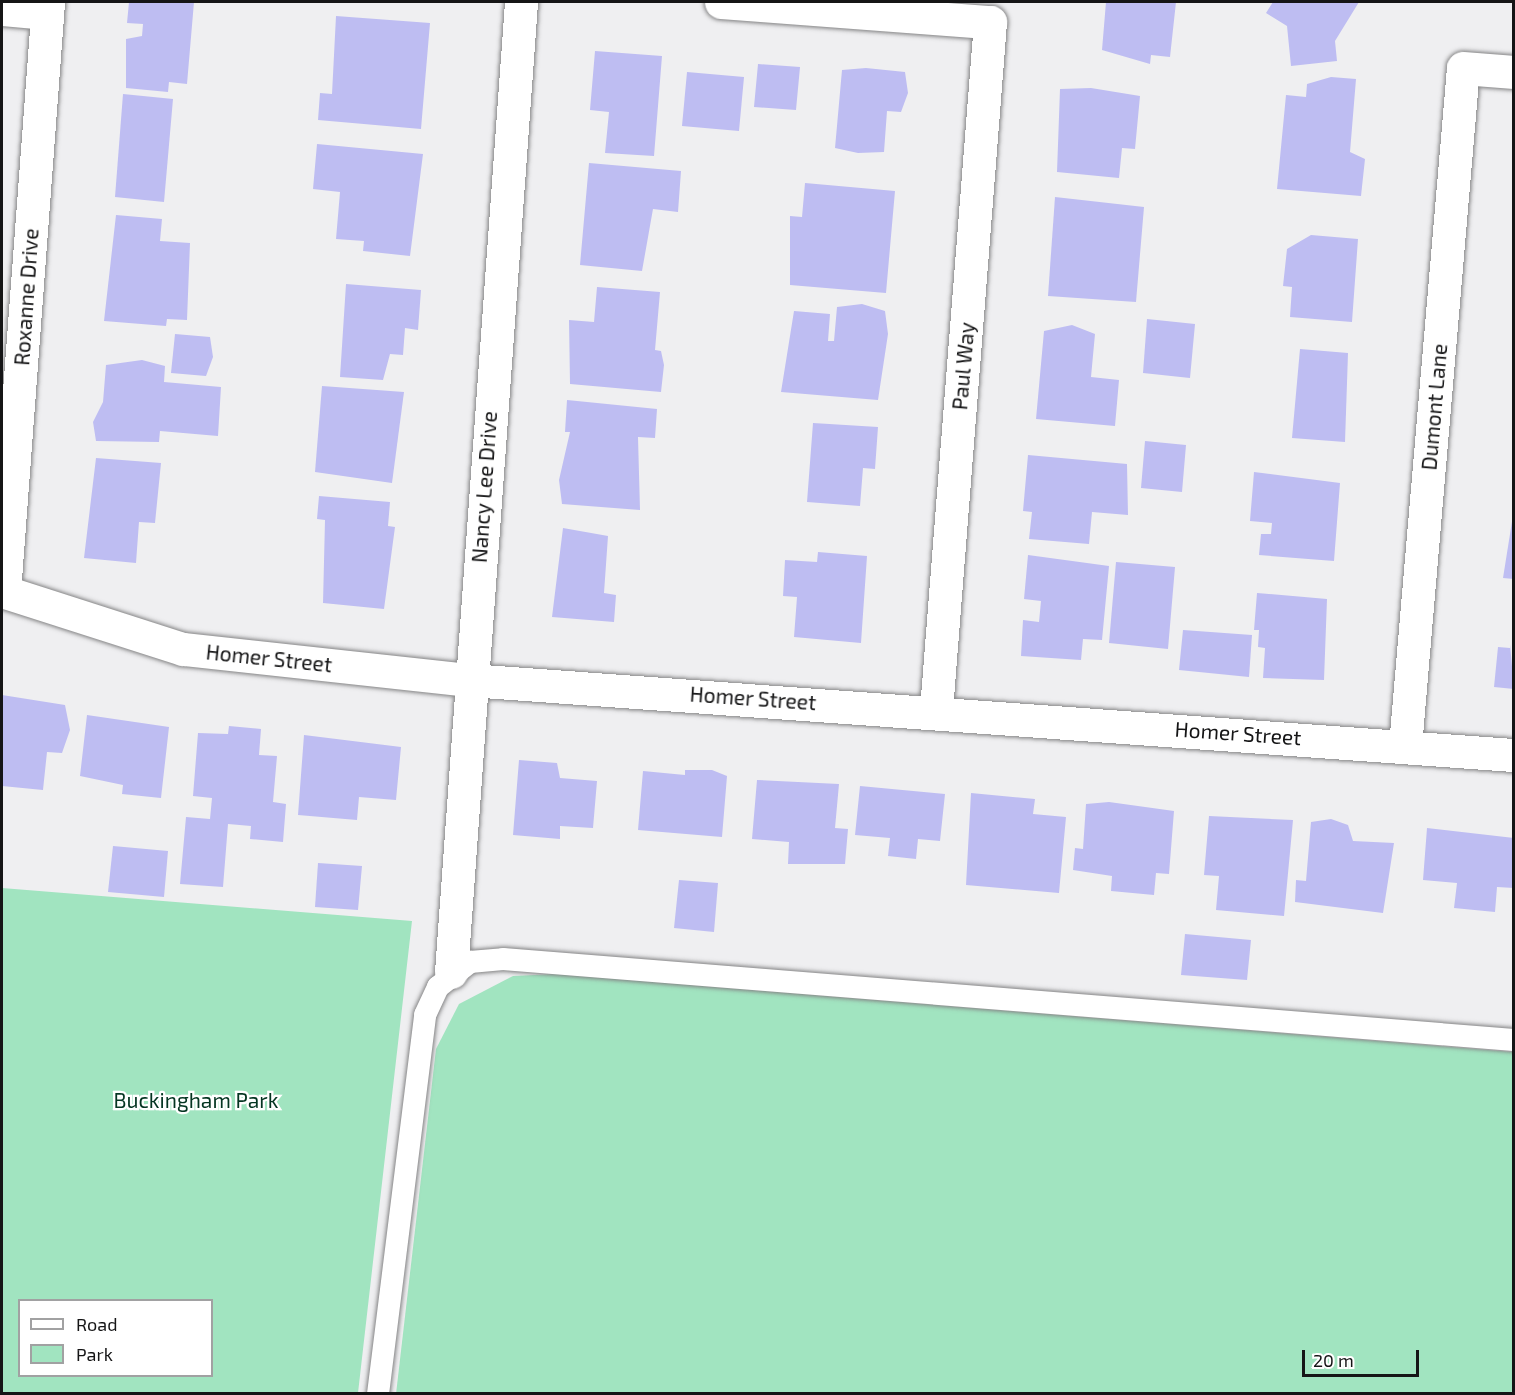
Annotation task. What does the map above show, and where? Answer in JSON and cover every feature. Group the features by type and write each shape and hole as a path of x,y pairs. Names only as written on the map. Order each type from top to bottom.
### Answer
{"street":[{"name":"Nancy Lee Drive","path":"451,972 469,680 521,2"},
{"path":"721,2 726,2"},
{"name":"Paul Way","path":"726,2 990,22 936,710"},
{"path":"2,9 47,7"},
{"name":"Roxanne Drive","path":"3,591 47,7"},
{"name":"Dumont Lane","path":"1405,746 1463,68 1514,72"},
{"name":"Homer Street","path":"3,591 183,649 469,680 936,710 1514,755"}],"lane":[{"path":"378,1394 425,1015 438,987 451,972 470,962 503,959 1514,1040"}],"green space":[{"name":"Buckingham Park","path":"2,888 412,921 358,1393 2,1393"},
{"path":"556,974 1513,1052 1513,1393 396,1394 436,1049 459,1004 513,976"}],"building":[{"path":"129,2 194,2 187,84 169,82 168,92 126,88 126,39 142,36 143,24 127,23"},
{"path":"1106,2 1176,2 1170,57 1151,55 1150,64 1102,50"},
{"path":"1273,2 1359,2 1335,41 1337,61 1291,66 1287,26 1266,13"},
{"path":"336,16 430,23 421,129 318,120 320,93 332,94"},
{"path":"595,51 662,56 654,156 605,153 609,112 590,110"},
{"path":"758,64 800,67 796,110 754,107"},
{"path":"866,68 905,72 908,93 901,112 887,111 884,152 858,153 835,148 842,70"},
{"path":"687,72 744,77 739,131 682,126"},
{"path":"1331,77 1356,79 1350,152 1365,159 1361,196 1277,189 1286,95 1306,97 1307,84"},
{"path":"1091,88 1140,96 1135,149 1122,148 1119,178 1057,172 1060,89"},
{"path":"123,94 173,99 164,202 115,197"},
{"path":"317,144 423,154 410,256 363,251 364,241 336,239 340,192 313,189"},
{"path":"589,163 681,171 678,212 653,209 642,271 580,265"},
{"path":"805,183 895,191 886,293 790,285 790,216 802,217"},
{"path":"1055,197 1144,207 1136,302 1048,296"},
{"path":"116,215 162,219 160,241 190,243 187,320 167,319 166,326 104,321"},
{"path":"1311,235 1358,239 1352,322 1290,317 1292,287 1283,286 1287,249"},
{"path":"346,284 421,290 418,330 405,328 403,355 390,354 383,380 340,377"},
{"path":"597,287 660,292 655,350 661,351 664,365 661,392 570,384 569,320 594,322"},
{"path":"862,304 885,311 888,334 878,400 781,392 794,311 830,314 828,341 834,341 837,307"},
{"path":"1147,319 1195,324 1190,378 1143,373"},
{"path":"1072,325 1095,334 1091,377 1119,380 1115,426 1036,419 1044,331"},
{"path":"175,334 210,337 213,357 206,376 171,373"},
{"path":"1300,349 1348,353 1345,442 1292,438"},
{"path":"142,360 165,366 164,382 221,387 218,436 160,431 159,442 96,441 93,422 103,402 106,365"},
{"path":"322,386 404,392 392,483 315,472"},
{"path":"567,400 657,409 655,438 638,437 640,510 562,504 559,480 570,432 565,432"},
{"path":"813,423 878,427 875,469 863,468 860,506 807,502"},
{"path":"1145,441 1186,445 1182,492 1141,488"},
{"path":"1028,455 1127,464 1128,515 1092,512 1089,544 1029,539 1032,512 1023,511"},
{"path":"96,458 161,463 155,523 139,522 136,563 84,558"},
{"path":"1254,472 1340,483 1334,561 1259,555 1261,534 1271,534 1272,523 1250,521"},
{"path":"319,496 390,502 388,526 395,527 384,609 323,603 325,520 317,519"},
{"path":"1514,509 1514,579 1503,578"},
{"path":"563,528 608,536 604,593 616,595 614,622 552,617"},
{"path":"818,552 867,556 861,643 794,637 797,597 783,596 785,560 817,562"},
{"path":"1028,555 1109,566 1102,640 1083,639 1081,660 1021,656 1023,620 1039,622 1041,601 1024,599"},
{"path":"1116,562 1175,567 1168,649 1109,643"},
{"path":"1257,593 1327,599 1324,680 1263,678 1265,648 1258,647 1259,630 1254,630"},
{"path":"1183,630 1252,635 1249,677 1179,670"},
{"path":"1510,644 1514,689 1494,687 1498,647 1510,648"},
{"path":"2,695 65,705 70,730 62,753 47,752 43,790 2,786"},
{"path":"87,715 169,727 161,798 122,794 123,785 80,776"},
{"path":"229,726 261,729 259,755 277,756 273,802 286,804 283,842 250,839 251,826 228,824 223,887 180,884 186,817 210,819 212,798 193,796 198,733 228,734"},
{"path":"304,735 401,747 396,800 359,797 357,820 298,815"},
{"path":"519,760 557,763 560,778 597,781 593,828 560,826 560,839 513,835"},
{"path":"685,770 712,770 727,776 722,837 638,830 643,771 685,775"},
{"path":"757,780 839,784 835,828 848,829 845,864 788,864 789,842 752,839"},
{"path":"860,786 945,794 940,841 918,839 916,859 888,856 890,838 855,835"},
{"path":"971,793 1035,799 1033,814 1066,817 1059,893 966,885"},
{"path":"1109,802 1174,811 1169,874 1156,873 1154,895 1111,891 1112,876 1073,870 1075,848 1083,849 1086,804"},
{"path":"1209,816 1293,820 1284,916 1216,910 1219,876 1204,875"},
{"path":"1331,819 1348,825 1353,841 1394,843 1383,913 1295,902 1296,880 1306,881 1311,822"},
{"path":"1427,828 1514,838 1514,888 1497,887 1495,912 1454,908 1457,883 1423,880"},
{"path":"113,846 168,851 164,897 108,892"},
{"path":"318,863 362,866 358,910 315,907"},
{"path":"679,880 718,883 714,932 674,928"},
{"path":"1185,934 1251,940 1247,980 1181,975"}]}
